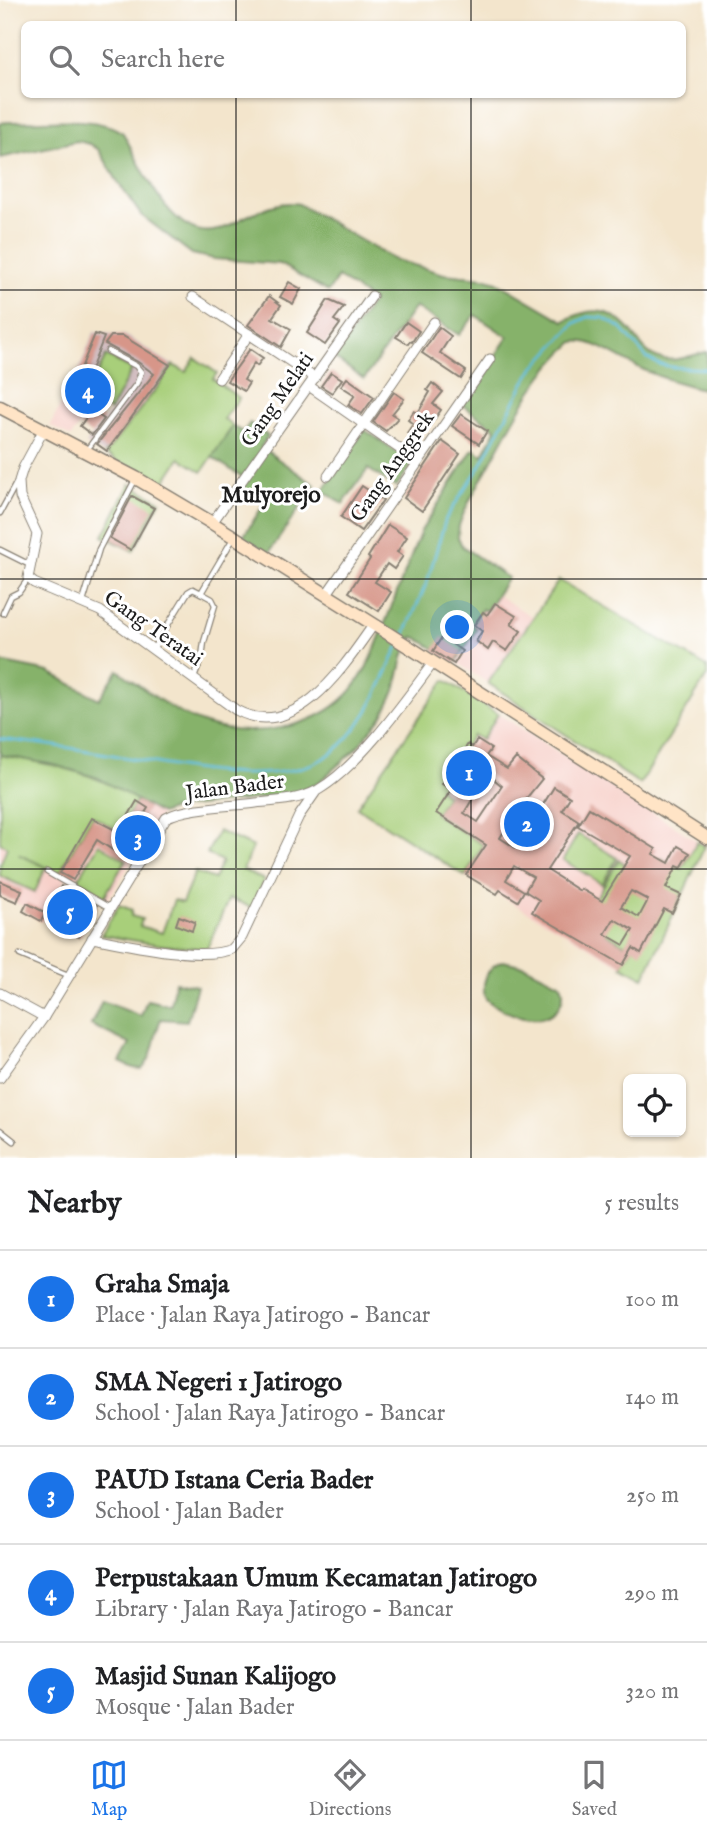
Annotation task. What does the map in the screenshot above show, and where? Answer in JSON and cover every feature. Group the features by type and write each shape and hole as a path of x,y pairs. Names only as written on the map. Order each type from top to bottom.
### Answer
{"main road":[{"path":"0,407 136,478 212,523 378,626 707,838"}],"street":[{"name":"Gang Melati","path":"212,523 372,296"},
{"path":"193,297 249,334 364,424 417,461"},
{"path":"328,476 435,322"},
{"path":"219,379 249,334"},
{"name":"Gang Anggrek","path":"326,595 489,359"},
{"path":"28,578 37,534 20,497 20,474 44,429"},
{"name":"Gang Teratai","path":"28,578 100,611 236,710 249,716 279,715 316,698 378,626"},
{"name":"Jalan Bader","path":"0,1077 44,1017 163,821 171,815 293,799 318,790 340,773 370,743 430,661"},
{"path":"92,938 178,951 211,953 232,949 242,937 299,816 318,790"},
{"path":"0,993 44,1017"}],"lane":[{"path":"86,452 141,375 136,366 108,351"},
{"path":"0,513 20,474"},
{"path":"83,602 99,549 136,478"},
{"path":"201,593 234,537"},
{"path":"0,550 30,565"},
{"path":"3,613 10,596 21,591 28,578"},
{"path":"152,649 188,592 193,589 212,599 215,605 194,679"},
{"path":"47,872 110,908"},
{"path":"20,955 69,975"},
{"path":"0,1130 14,1141"}],"shaded area":[{"path":"94,332 125,335 173,365 105,454 86,444 109,413 121,391 107,356 93,382 77,374"},
{"path":"77,374 104,388 71,437 50,426"},
{"path":"497,595 533,617 488,683 456,662 477,629 472,625"},
{"path":"445,680 705,846 644,978 465,876 357,807"},
{"path":"137,800 161,814 107,901 66,878 42,922 23,911 25,907 0,896 0,843 7,849 59,873 93,815 118,830"}],"green space":[{"path":"84,121 112,127 123,133 158,196 183,223 197,230 217,230 270,206 299,204 393,259 444,274 497,282 564,321 594,311 611,315 627,327 648,352 659,358 678,359 707,352 707,390 675,382 637,367 590,343 574,342 560,355 547,369 515,417 468,503 459,526 458,537 462,546 508,578 486,611 482,609 472,625 477,629 456,662 413,637 404,654 395,691 382,717 355,750 311,787 288,795 174,809 161,814 98,778 54,765 0,755 0,662 49,672 99,699 118,670 182,714 205,724 242,731 280,728 299,723 333,707 354,687 371,659 421,531 473,449 483,455 496,429 462,405 508,337 475,315 459,335 415,307 364,379 334,358 373,301 338,277 328,292 280,264 214,259 192,254 141,215 99,150 90,144 77,141 0,158 0,123"},
{"path":"106,356 132,369 110,411 95,401 104,388 93,382"},
{"path":"195,358 217,373 213,379 239,398 224,419 233,426 202,472 180,458 161,487 105,454 173,365 186,372"},
{"path":"250,423 268,436 261,447 315,485 269,553 243,537 264,504 240,488 246,480 212,457 233,426 243,432"},
{"path":"365,430 413,463 396,487 368,469 343,504 323,491"},
{"path":"130,484 160,501 133,551 103,536"},
{"path":"559,580 707,667 707,676 640,784 488,683"},
{"path":"445,680 498,714 482,740 473,735 439,789 447,795 435,814 483,845 465,876 357,807"},
{"path":"0,755 88,775 137,800 119,831 93,816 59,873 18,854 46,867 35,892 0,876 0,865 7,847 0,843"},
{"path":"218,831 253,847 243,870 264,880 253,908 229,898 207,949 101,935 119,905 132,910 131,916 142,919 140,926 162,933 174,900 182,903 195,872 214,879 222,861 207,854"},
{"path":"578,834 617,858 602,884 563,860"},
{"path":"697,842 705,846 644,978 622,966 632,949 583,919 619,860 650,879 661,858 682,869"},
{"path":"99,844 126,860 104,897 77,881"},
{"path":"503,961 525,966 561,984 562,1000 553,1013 544,1017 524,1017 503,1010 486,999 486,976 497,963"},
{"path":"175,982 197,986 187,1021 161,1019 149,1059 142,1069 120,1062 130,1044 91,1025 102,1001 141,1016 147,1000 170,1005"}],"building":[{"path":"289,282 301,289 293,304 280,297"},
{"path":"269,296 281,305 272,318 291,329 281,347 248,325"},
{"path":"328,300 344,307 334,320 340,324 325,345 307,333"},
{"path":"406,322 419,331 408,344 396,337"},
{"path":"439,327 451,336 440,353 466,371 461,379 422,353"},
{"path":"95,334 104,337 88,377 79,373"},
{"path":"111,336 123,336 170,365 107,451 97,444 154,374 105,344"},
{"path":"250,349 263,358 257,366 254,363 244,380 249,383 244,391 227,381"},
{"path":"331,372 342,379 332,393 321,386"},
{"path":"347,378 374,397 362,414 348,405 355,395 341,386"},
{"path":"82,379 97,388 90,401 82,397 84,393 76,389"},
{"path":"432,383 443,392 433,404 441,410 425,432 420,428 414,437 407,433 413,424 408,420 414,411 418,413"},
{"path":"394,392 404,399 392,414 398,418 386,431 373,422"},
{"path":"96,404 103,408 98,415 104,419 92,435 80,426"},
{"path":"461,414 487,431 479,444 452,426"},
{"path":"442,441 460,454 422,511 404,498"},
{"path":"362,486 383,500 361,531 341,517"},
{"path":"132,496 154,508 131,550 110,538"},
{"path":"388,525 407,537 397,552 403,556 394,569 387,564 375,582 391,592 379,611 349,592"},
{"path":"495,603 516,616 511,624 521,631 507,651 493,642 488,650 476,641 482,631 474,625 483,612 487,615"},
{"path":"442,637 462,651 454,664 433,651"},
{"path":"477,740 491,749 486,756 507,769 516,758 542,779 516,811 500,838 516,848 554,787 570,797 562,810 579,821 547,870 580,891 581,889 602,901 630,856 578,826 589,808 656,849 653,854 669,863 678,846 690,853 681,868 677,866 666,888 681,895 672,913 664,909 641,953 633,948 623,965 532,912 539,900 525,891 533,877 514,866 506,880 524,891 518,901 500,890 497,894 466,875 486,845 436,813 451,790 442,784 468,744 472,747","holes":["488,774 502,786 478,822 464,813","631,891 648,900 639,917 621,907","614,919 633,930 624,945 605,934"]},
{"path":"137,801 148,808 129,839 135,842 125,858 97,840 73,880 60,873 92,818 119,832"},
{"path":"0,881 22,890 17,902 0,895"},
{"path":"61,886 97,906 79,937 44,917"},
{"path":"27,903 46,913 41,921 23,911"},
{"path":"179,916 195,922 192,931 176,925"}],"waterway":[{"path":"403,638 427,582 446,518 481,465 524,383 575,323 588,317 604,318 621,328 647,358 658,364 707,369"},
{"path":"0,739 218,772 280,772 307,766 330,754 353,732 371,705 398,647"}],"place":[{"name":"Perpustakaan Umum Kecamatan Jatirogo","path":"88,391"},
{"name":"Graha Smaja","path":"469,773"},
{"name":"SMA Negeri 1 Jatirogo","path":"527,824"},
{"name":"PAUD Istana Ceria Bader","path":"138,838"},
{"name":"Masjid Sunan Kalijogo","path":"70,912"}],"district":[{"name":"Mulyorejo","path":"271,495"}]}
